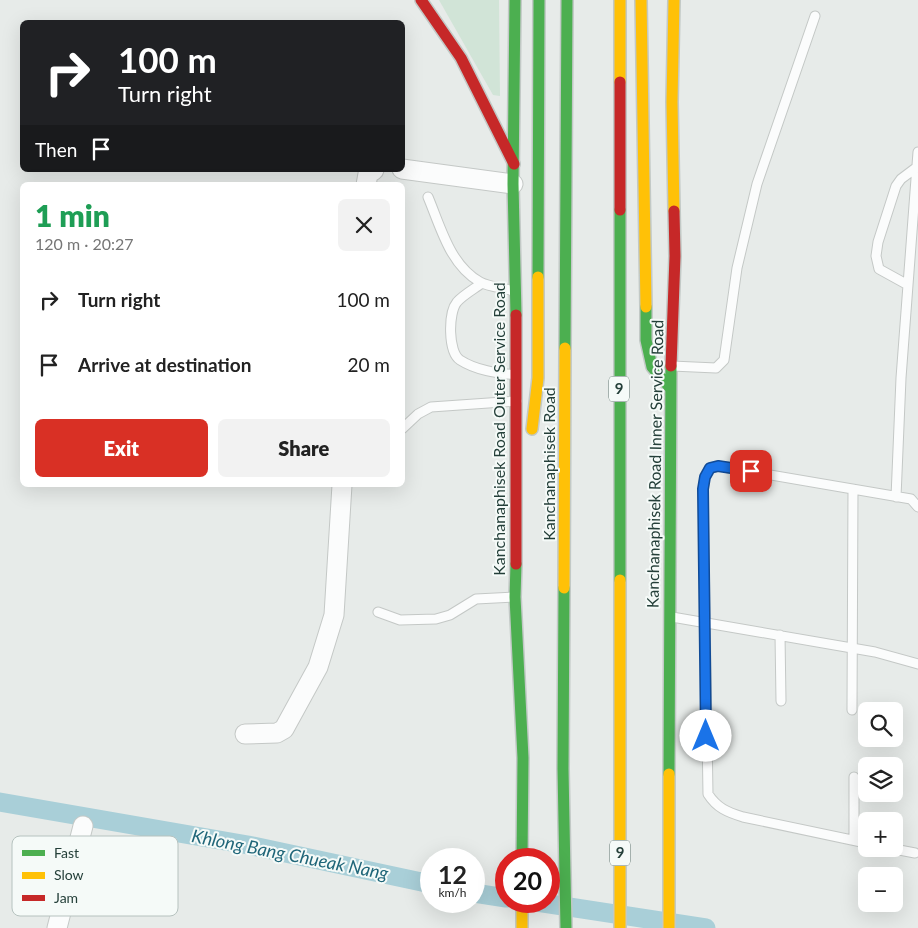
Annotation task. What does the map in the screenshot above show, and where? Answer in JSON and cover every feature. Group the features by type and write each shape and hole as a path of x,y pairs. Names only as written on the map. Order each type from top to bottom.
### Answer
{"main road":[{"path":"421,0 459,53 481,94 514,164"},
{"name":"Kanchanaphisek Road Outer Service Road","path":"515,0 513,184 518,376 518,519 515,597 523,758 522,848"},
{"name":"Kanchanaphisek Road","path":"566,928 563,769 567,0"},
{"name":"9","path":"620,0 620,928"},
{"path":"641,0 646,340 652,367 670,388"},
{"name":"Kanchanaphisek Road Inner Service Road","path":"669,928 670,388 675,256 672,102 674,0"},
{"path":"518,519 538,378 539,1"},
{"path":"522,913 522,928"}],"street":[{"path":"405,169 513,184"},
{"path":"245,734 277,733 284,729 300,703 318,667 334,615 342,487"},
{"path":"80,836 83,826"}],"lane":[{"path":"671,366 716,368 724,360 737,268 757,184 815,16"},
{"path":"896,497 901,378 918,152"},
{"path":"908,285 879,269 876,256 896,186 901,179 917,167"},
{"path":"428,198 455,260 464,270 482,283 516,291"},
{"path":"482,283 457,301 451,313 452,347 458,359 470,365 489,371 518,376"},
{"path":"405,426 418,414 431,407 518,401"},
{"path":"858,841 743,817 723,810 714,804 708,794 703,489 705,477 710,468 718,466 734,468 910,499 918,507"},
{"path":"852,710 853,490"},
{"path":"378,612 400,620 436,619 450,615 476,599 515,597"},
{"path":"670,617 875,652 918,664"},
{"path":"780,635 781,701"},
{"path":"854,777 854,840"},
{"path":"903,851 915,853"}],"green space":[{"path":"439,0 499,0 500,96 493,95"}],"waterway":[{"name":"Khlong Bang Chueak Nang","path":"0,802 248,845 420,882"},
{"name":"Khlong Bang Chueak Nang","path":"485,895 495,896"},
{"name":"Khlong Bang Chueak Nang","path":"560,906 706,928"}],"traffic: fast":[{"path":"515,0 513,184 516,315"},
{"path":"538,277 539,0"},
{"path":"565,348 567,0"},
{"path":"620,210 620,580"},
{"path":"646,307 646,340 652,367 670,388"},
{"path":"669,774 671,366"},
{"path":"516,564 515,597 523,758 522,848"},
{"path":"564,588 563,769 566,928"}],"traffic: slow":[{"path":"620,0 620,82"},
{"path":"641,0 646,307"},
{"path":"674,0 672,102 674,211"},
{"path":"532,429 538,378 538,277"},
{"path":"564,588 565,348"},
{"path":"620,580 620,928"},
{"path":"669,774 669,928"},
{"path":"522,913 522,928"}],"traffic: jam":[{"path":"421,0 461,58 514,164"},
{"path":"620,82 620,210"},
{"path":"671,366 675,256 674,211"},
{"path":"516,315 516,564"}],"route":[{"path":"706,736 703,489 705,477 710,468 718,466 751,471"}]}
